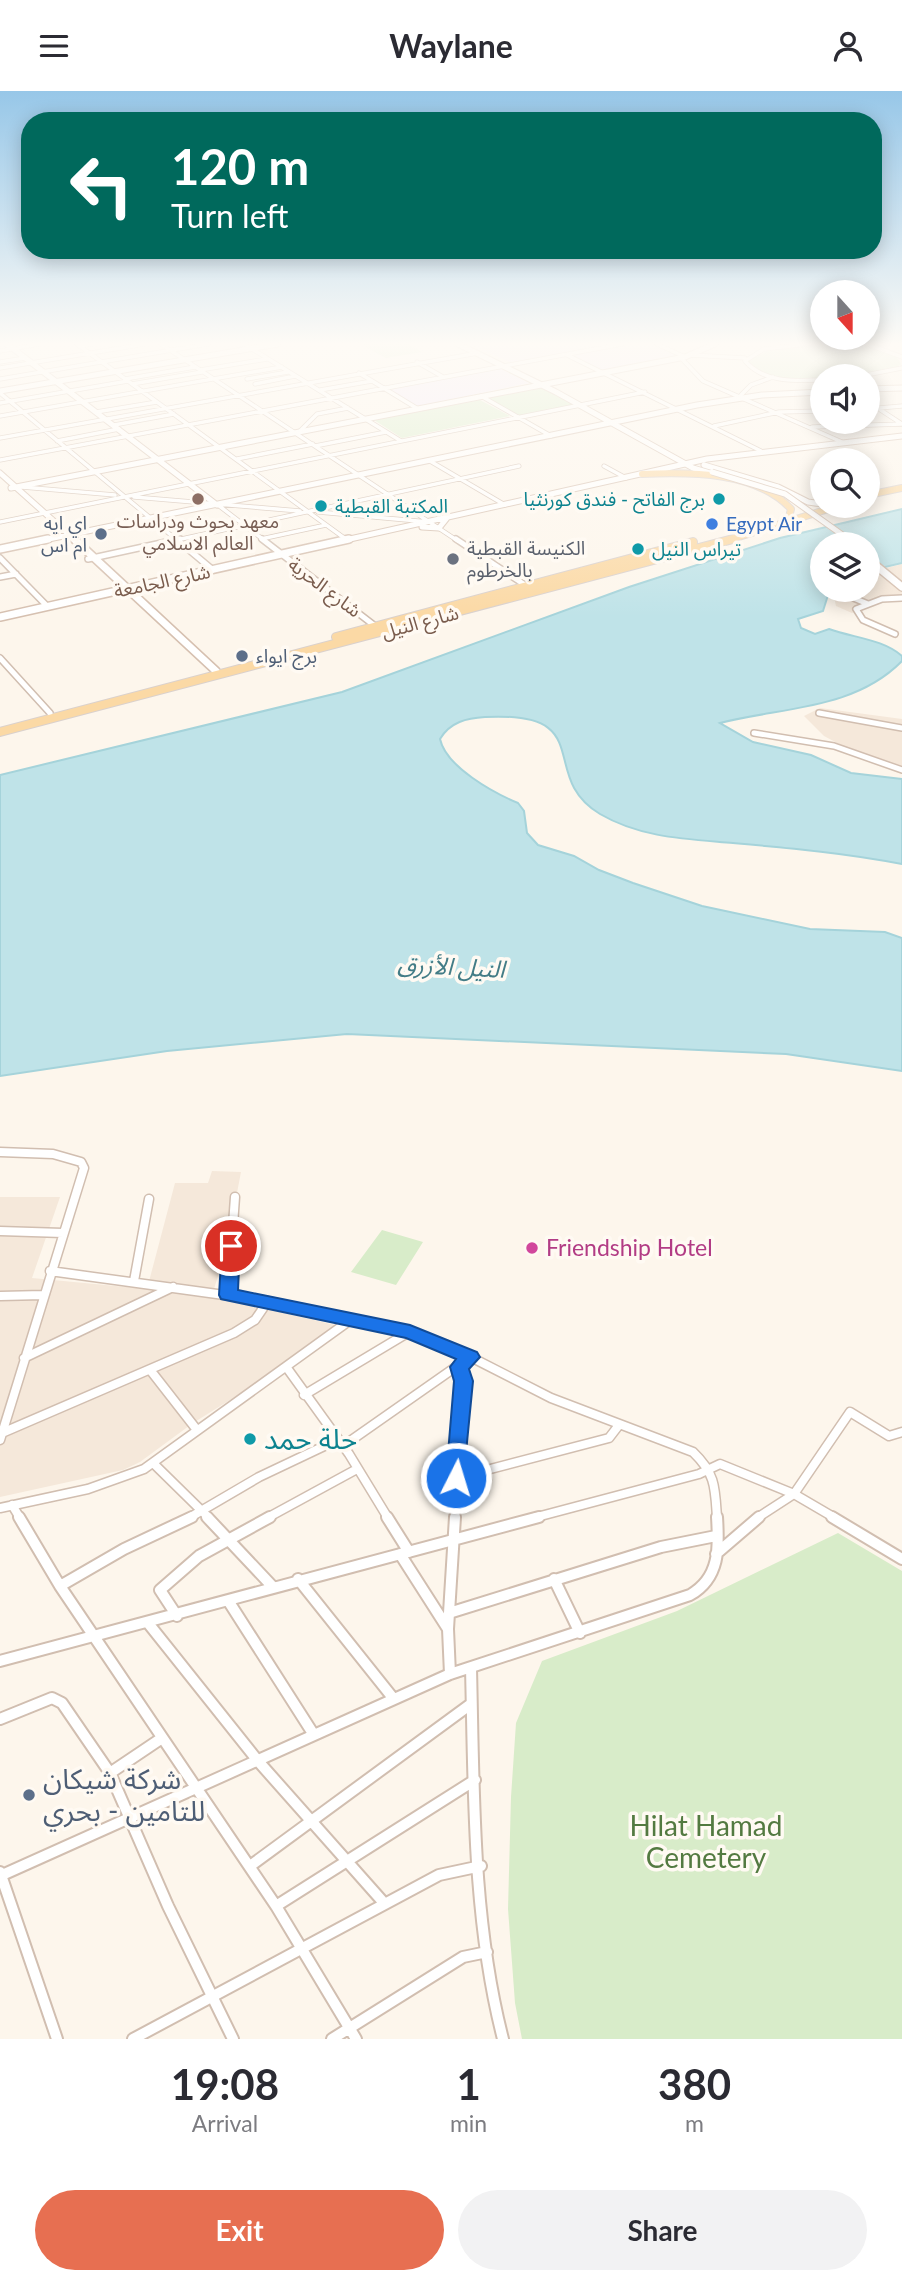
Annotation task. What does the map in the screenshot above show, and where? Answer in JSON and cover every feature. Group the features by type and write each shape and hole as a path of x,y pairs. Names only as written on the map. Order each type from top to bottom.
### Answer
{"main road":[{"path":"642,474 705,472 773,494 788,505 789,517"},
{"path":"880,494 901,489"},
{"name":"شارع النيل","path":"0,726 145,692 210,669 618,560 760,527 810,509"},
{"name":"شارع النيل","path":"0,732 771,529 810,516"}],"street":[{"path":"50,435 213,570"},
{"path":"57,441 83,435"},
{"path":"0,460 134,435"},
{"path":"203,435 347,540"},
{"path":"15,487 287,435"},
{"path":"300,435 525,585"},
{"path":"237,459 370,435"},
{"path":"391,435 401,441"},
{"path":"0,522 432,435"},
{"path":"0,549 556,435"},
{"path":"636,435 705,472"},
{"path":"731,435 761,451"},
{"path":"827,435 842,442"},
{"name":"شارع الحرية","path":"128,436 375,626"},
{"name":"شارع الجامعة","path":"0,617 692,463 761,451 902,436"},
{"path":"29,444 35,453"},
{"path":"430,461 505,505"},
{"path":"692,463 705,472"},
{"path":"692,463 778,487 810,502"},
{"path":"604,465 626,478"},
{"path":"91,558 519,467"},
{"path":"662,470 705,472 781,494 835,532"},
{"path":"1,475 210,669"},
{"path":"15,487 429,522"},
{"path":"439,528 447,518"},
{"path":"261,538 326,525"},
{"path":"411,526 439,528"},
{"path":"0,558 47,606"},
{"path":"880,567 902,584"},
{"path":"0,577 16,574"},
{"path":"895,633 863,620 856,609 882,599 902,599"},
{"path":"864,602 869,604"},
{"path":"0,658 50,713"},
{"path":"818,713 902,728"},
{"path":"754,733 834,746 902,770"},
{"path":"0,1152 53,1154 81,1162 83,1175 50,1271 1,1436"},
{"path":"228,1295 234,1197"},
{"path":"134,1281 149,1199"},
{"path":"0,1231 63,1233"},
{"path":"50,1271 268,1301 349,1321 410,1332 470,1357 551,1398 684,1447 709,1468 715,1499 716,1536 716,1554 711,1577 692,1594 675,1602 450,1674 0,1874 57,2039"},
{"path":"24,1358 173,1286"},
{"path":"0,1296 43,1295"},
{"path":"1,1436 247,1327 268,1301"},
{"path":"349,1321 153,1463 128,1477 6,1507 250,1866 353,2034"},
{"path":"304,1395 410,1332"},
{"path":"60,1586 124,1549 181,1524 259,1477 340,1443 459,1367 470,1357"},
{"path":"450,1674 448,1629 464,1381 459,1367"},
{"path":"287,1368 357,1469 448,1629"},
{"path":"151,1371 197,1430"},
{"path":"716,1554 761,1515 794,1494 850,1412 889,1436 902,1432"},
{"path":"456,1478 609,1438 620,1425"},
{"path":"153,1463 199,1512 230,1539 272,1586"},
{"path":"0,1661 229,1602 272,1586 454,1541 727,1465 794,1494 902,1559"},
{"path":"177,1616 160,1590 199,1556 357,1469"},
{"path":"449,1613 678,1542 716,1536"},
{"path":"298,1579 393,1698"},
{"path":"554,1579 580,1633"},
{"path":"229,1602 314,1735"},
{"path":"148,1623 258,1761 384,1903"},
{"path":"471,1668 475,1827 492,1996 503,2039"},
{"path":"1,1716 52,1698 62,1703 110,1773 168,1906 233,2039"},
{"path":"250,1866 471,1704"},
{"path":"110,1773 162,1738"},
{"path":"276,1906 475,1780"},
{"path":"133,2039 439,1875 481,1866"},
{"path":"332,2039 353,2034 463,1957 487,1952"}],"shaded area":[{"path":"902,564 902,598 880,601 880,570"},
{"path":"835,602 876,602 852,613 836,606"},
{"path":"820,708 902,719 902,770 875,763 824,736 804,716"},
{"path":"212,1171 241,1172 227,1245 212,1296 335,1325 270,1375 193,1423 140,1462 123,1470 0,1497 0,1197 60,1197 32,1278 147,1289 175,1183 208,1183"}],"green space":[{"path":"397,435 417,435 402,438"},
{"path":"382,1230 423,1242 396,1285 351,1272"},
{"name":"Hilat Hamad Cemetery","path":"838,1533 902,1571 902,2039 522,2039 515,2003 508,1909 511,1797 516,1723 542,1661 677,1611"}],"water":[{"name":"النيل الأزرق","path":"902,509 902,563 880,568 880,532 810,532 810,602 826,602 823,611 798,619 801,628 815,634 829,629 886,646 902,656 902,661 883,677 840,698 720,723 753,742 811,755 851,773 902,779 902,864 818,851 665,836 616,822 600,814 581,799 571,782 562,749 555,735 542,724 520,718 485,717 465,720 454,725 440,739 451,759 461,769 484,786 518,803 524,811 527,833 538,845 574,856 599,870 633,883 702,906 810,929 885,932 902,938 902,1071 786,1054 347,1034 167,1051 0,1076 0,775 342,692 629,587 780,538 864,518 880,518 880,514"}],"place":[{"name":"معهد بحوث ودراسات العالم الاسلامي","path":"198,499"},
{"name":"برج الفاتح - فندق كورنثيا","path":"719,499"},
{"name":"المكتبة القبطية","path":"321,506"},
{"name":"Egypt Air","path":"712,524"},
{"name":"اي ايه ام اس","path":"101,534"},
{"name":"تيراس النيل","path":"638,549"},
{"name":"الكنيسة القبطية بالخرطوم","path":"453,559"},
{"name":"برج ايواء","path":"242,656"},
{"name":"Friendship Hotel","path":"532,1248"},
{"name":"حلة حمد","path":"250,1439"},
{"name":"شركة شيكان للتامين - بحري","path":"29,1795"}],"route":[{"path":"231,1246 228,1295 410,1332 438,1341 470,1357 459,1367 464,1381 456,1478"}]}
